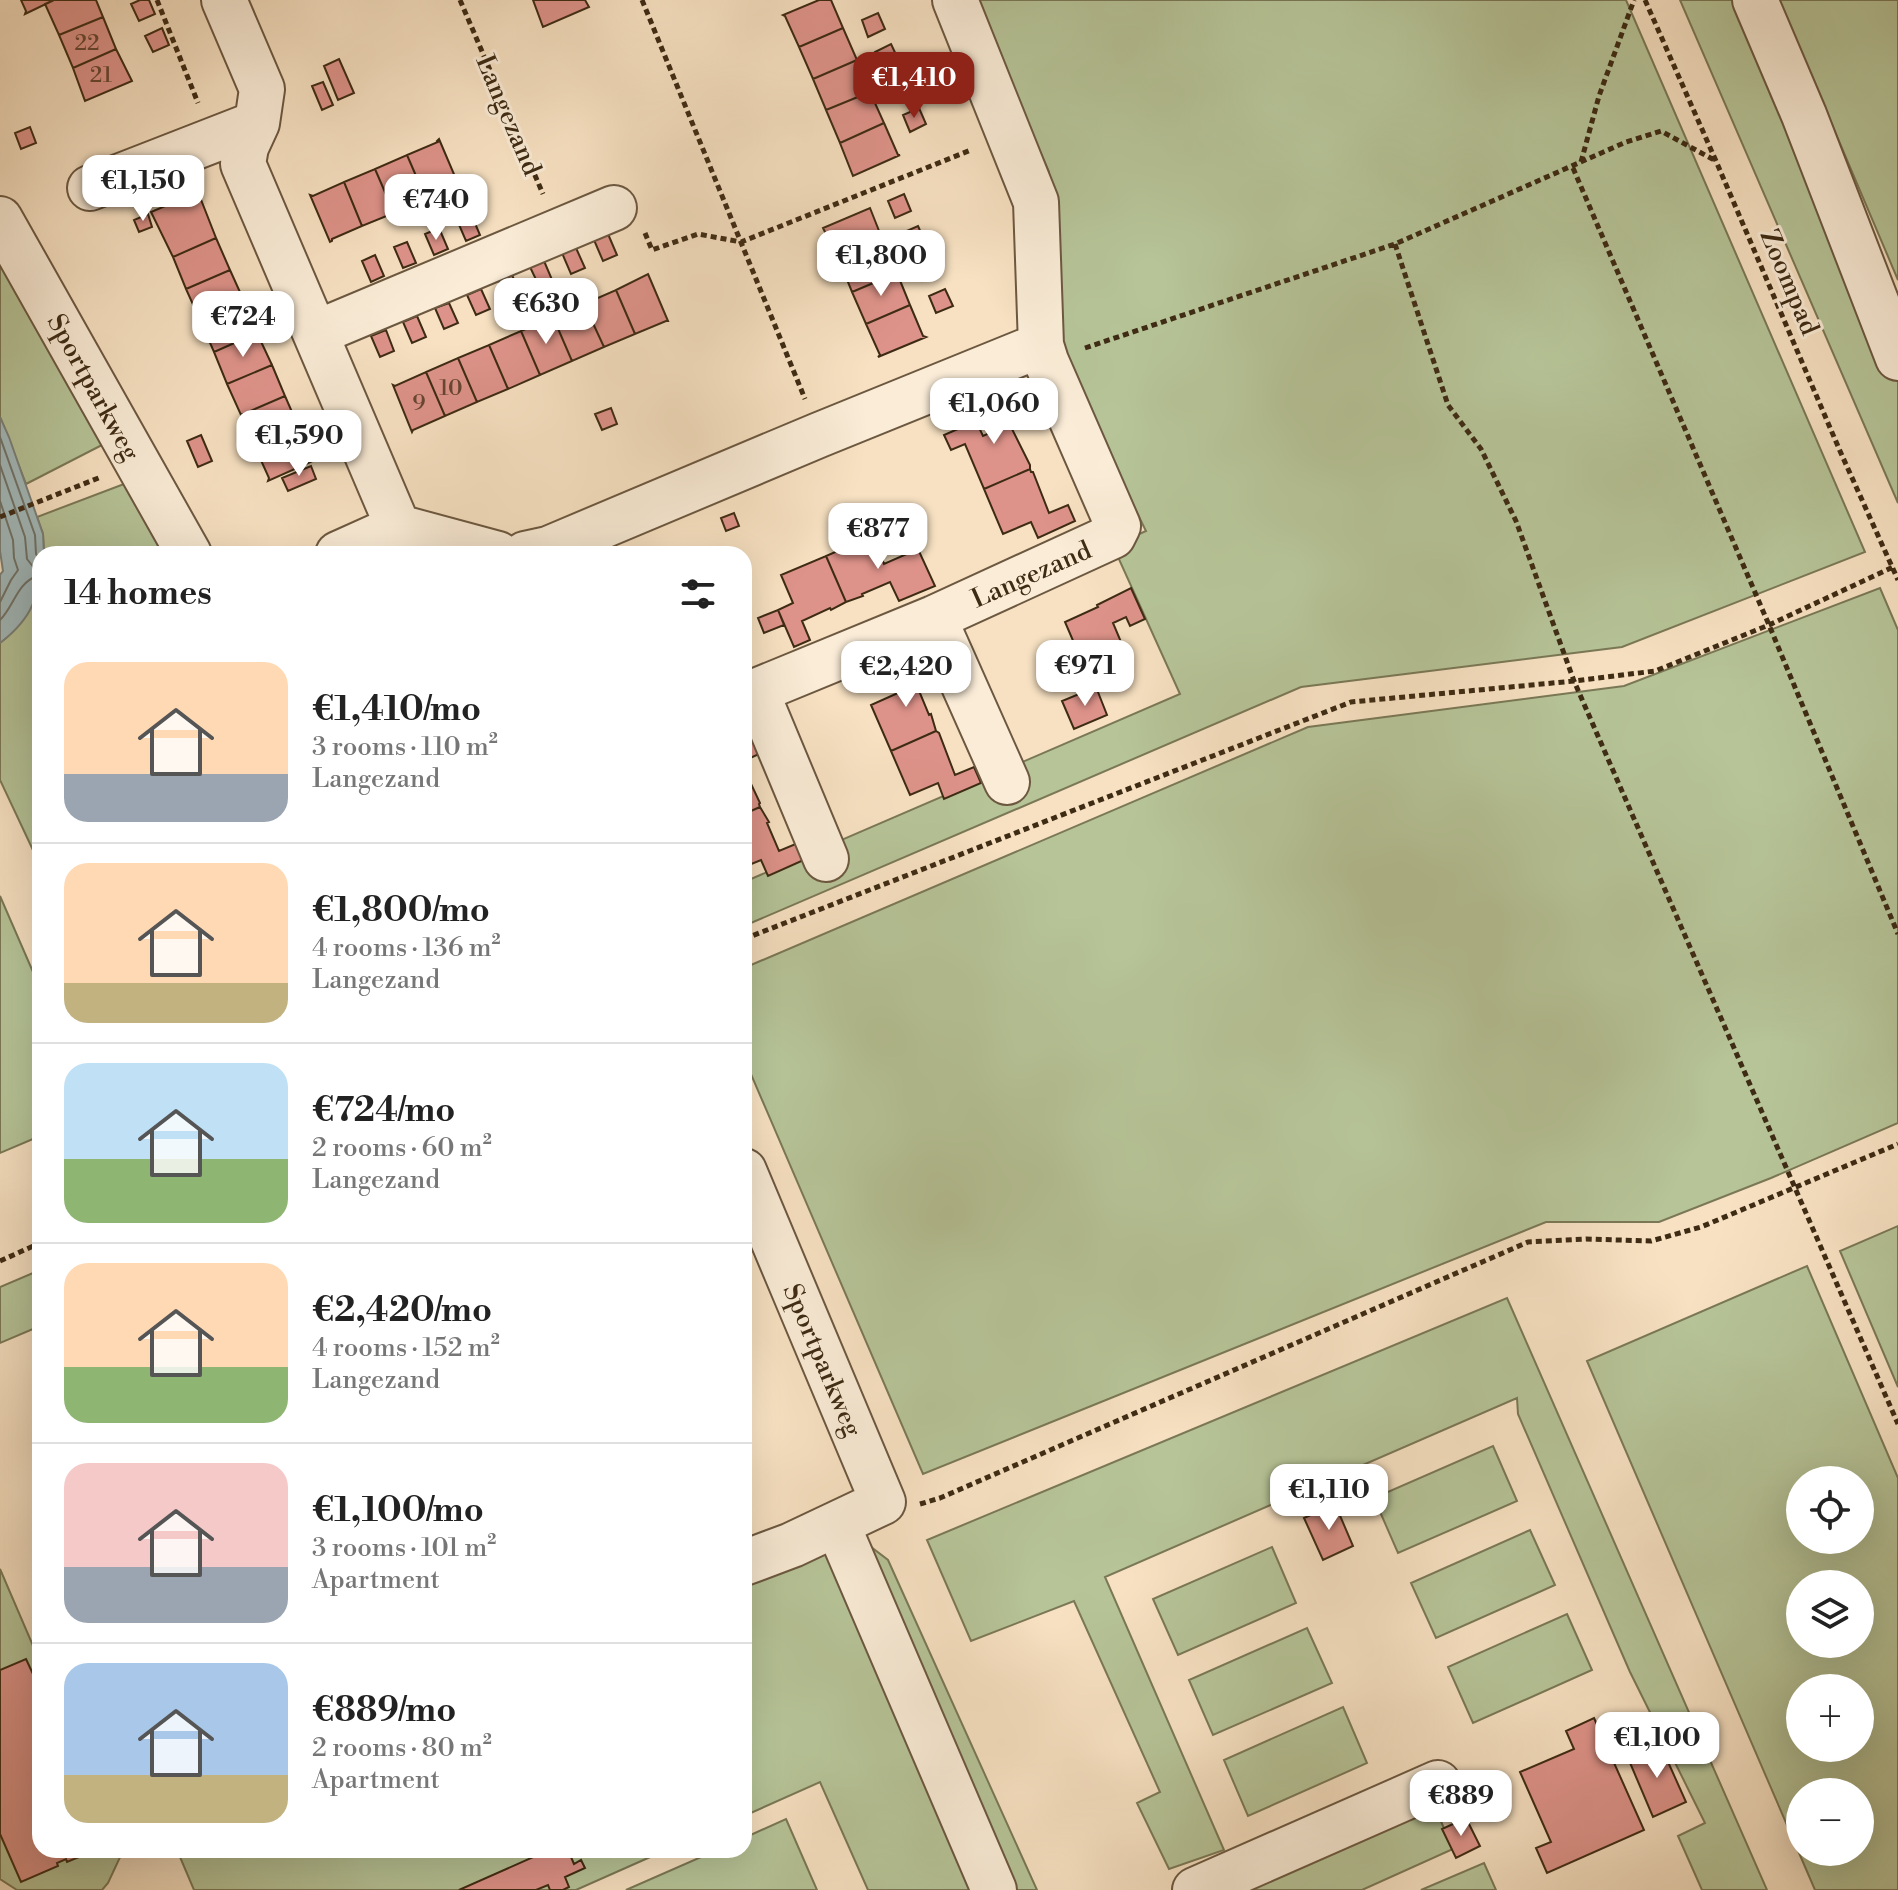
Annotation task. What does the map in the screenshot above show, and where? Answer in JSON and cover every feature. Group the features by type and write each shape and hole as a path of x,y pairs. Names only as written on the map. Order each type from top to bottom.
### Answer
{"street":[{"path":"224,0 262,89 257,123 246,147 243,164 398,527"},
{"name":"Langezand","path":"752,693 934,618 1113,536 1118,526 1044,353 1036,202 955,0"},
{"path":"1755,0 1804,115 1898,358"},
{"path":"1804,115 1898,309"},
{"path":"90,188 257,123"},
{"path":"316,333 614,208"},
{"name":"Sportparkweg","path":"0,219 184,546"},
{"path":"555,546 819,435 1044,353"},
{"path":"356,546 398,527 468,546"},
{"path":"934,618 1007,782"},
{"name":"Langezand","path":"752,698 826,859"},
{"name":"Sportparkweg","path":"752,1190 883,1502"},
{"path":"752,1560 883,1502"},
{"path":"837,1524 994,1890"},
{"path":"1195,1890 1438,1783"}],"path":[{"path":"157,0 213,140"},
{"name":"Langezand","path":"460,0 558,230"},
{"path":"642,0 819,435"},
{"path":"1580,164 1599,96 1634,0"},
{"name":"Zoompad","path":"1645,0 1898,580"},
{"path":"1044,353 1395,244 1626,142 1661,131 1716,161"},
{"path":"614,208 629,192 652,250 698,234 741,242 1009,135"},
{"path":"1573,168 1898,934"},
{"path":"1395,244 1448,405 1481,449 1516,521 1574,681 1898,1424"},
{"path":"0,517 136,463"},
{"path":"752,936 1351,702 1655,671 1769,625 1893,567"},
{"path":"883,1502 921,1504 940,1498 1528,1242 1586,1239 1651,1241 1701,1227 1898,1144"},
{"path":"0,1261 32,1247"}],"green space":[{"path":"973,0 1626,0 1865,552 1622,647 1301,687 752,923 752,879 1180,694 1113,546 1146,531 1045,325 1049,172"},
{"path":"1680,0 1734,0 1898,381 1898,503"},
{"path":"1779,0 1898,0 1898,280"},
{"path":"0,261 102,445 26,484 0,417"},
{"path":"124,484 160,546 44,546 37,517"},
{"path":"1880,588 1898,630 1898,1123 1659,1222 1546,1222 923,1474 752,1077 752,965 1308,727 1624,686"},
{"path":"32,603 32,848 0,780 0,643"},
{"path":"0,896 32,970 32,1139 0,1153"},
{"path":"1898,1226 1898,1387 1840,1251"},
{"path":"1807,1266 1898,1478 1898,1890 1815,1890 1805,1866 1874,1866 1874,1778 1786,1778 1786,1823 1587,1361"},
{"path":"32,1273 32,1329 0,1343 0,1287"},
{"path":"1507,1298 1767,1890 1702,1890 1678,1836 1705,1823 1630,1672 1518,1414 1517,1398 1105,1577 1224,1850 1169,1869 1137,1803 1160,1792 1074,1601 971,1641 927,1540"},
{"path":"1493,1446 1517,1501 1398,1553 1374,1498"},
{"path":"1530,1530 1555,1585 1436,1638 1411,1583"},
{"path":"849,1542 871,1547 888,1560 1037,1890 868,1890 820,1782 752,1812 752,1578"},
{"path":"1272,1547 1296,1603 1178,1655 1153,1599"},
{"path":"0,1569 32,1643 32,1858 120,1858 102,1890 17,1890 0,1879"},
{"path":"1567,1614 1592,1670 1473,1723 1448,1667"},
{"path":"1307,1628 1332,1683 1213,1735 1189,1680"},
{"path":"1343,1707 1367,1763 1248,1816 1224,1760"},
{"path":"1433,1803 1453,1849 1362,1890 1237,1890"},
{"path":"786,1819 817,1890 626,1890 699,1858 752,1858 752,1834"},
{"path":"180,1858 648,1858 576,1890 194,1890"},
{"path":"1484,1863 1496,1890 1421,1890"}],"water":[{"path":"0,417 43,534 44,546 32,546 32,606 21,624 0,643 0,575 3,571 0,551"}],"building":[{"path":"21,0 54,0 25,14"},
{"path":"54,0 96,0 103,17 59,35 45,4"},
{"path":"149,0 155,14 139,21 131,4"},
{"path":"533,0 585,0 589,7 543,27"},
{"path":"819,0 831,0 843,28 799,47 783,15"},
{"path":"878,13 885,29 868,37 862,20"},
{"path":"103,17 116,49 73,68 59,35"},
{"path":"162,28 169,45 153,52 145,36"},
{"path":"843,28 857,60 813,79 799,47"},
{"path":"891,44 899,61 882,68 875,52"},
{"path":"116,49 132,81 85,101 73,68"},
{"path":"339,59 354,93 338,100 324,66"},
{"path":"857,60 870,92 826,110 813,79"},
{"path":"905,76 912,93 896,100 889,83"},
{"path":"323,82 333,105 322,110 312,86"},
{"path":"870,92 884,123 840,143 826,110"},
{"path":"919,108 926,124 910,132 903,115"},
{"path":"884,123 900,155 853,176 840,143"},
{"path":"30,127 36,143 21,149 15,133"},
{"path":"439,139 459,186 426,199 407,155"},
{"path":"407,155 426,199 394,213 375,169"},
{"path":"375,169 394,213 362,226 344,182"},
{"path":"344,182 362,226 330,242 310,195"},
{"path":"198,192 216,238 173,257 151,212"},
{"path":"904,194 911,211 895,218 888,201"},
{"path":"870,208 883,241 839,260 823,228"},
{"path":"148,214 152,227 139,232 134,220"},
{"path":"471,214 480,235 466,241 457,220"},
{"path":"918,226 925,242 909,249 902,233"},
{"path":"439,228 448,249 434,255 425,234"},
{"path":"608,234 617,255 603,261 594,240"},
{"path":"216,238 230,270 186,289 173,257"},
{"path":"883,241 897,273 852,292 839,260"},
{"path":"407,242 416,263 403,268 394,247"},
{"path":"576,248 585,268 571,274 562,253"},
{"path":"375,255 384,276 371,282 362,261"},
{"path":"932,257 939,274 922,281 915,265"},
{"path":"544,261 553,282 540,288 530,267"},
{"path":"230,270 244,301 200,320 186,289"},
{"path":"897,273 910,305 866,324 852,292"},
{"path":"648,274 668,321 635,334 616,290"},
{"path":"512,275 521,296 508,302 499,281"},
{"path":"481,289 490,309 476,315 467,295"},
{"path":"945,289 953,306 936,313 929,296"},
{"path":"616,290 635,334 604,347 584,304"},
{"path":"244,301 257,333 214,352 200,320"},
{"path":"449,303 458,323 444,329 435,308"},
{"path":"584,304 604,347 572,361 553,317"},
{"path":"910,305 926,337 878,357 880,355 866,324"},
{"path":"417,316 426,337 412,343 403,322"},
{"path":"553,317 572,361 540,375 521,331"},
{"path":"386,330 394,351 380,357 371,336"},
{"path":"521,331 540,375 508,389 489,345"},
{"path":"257,333 272,365 227,384 214,352"},
{"path":"489,345 508,389 477,402 458,358"},
{"path":"458,358 477,402 445,416 426,372"},
{"path":"272,365 285,396 241,415 227,384"},
{"path":"426,372 445,416 412,432 393,385"},
{"path":"285,396 299,428 255,447 241,415"},
{"path":"1022,400 1029,416 1010,425 1030,469 984,489 965,444 951,450 944,435 976,421 983,436 992,432 985,416"},
{"path":"611,408 617,424 602,430 595,414"},
{"path":"299,428 315,460 268,481 255,447"},
{"path":"201,435 212,461 198,467 187,441"},
{"path":"311,466 316,479 288,491 282,478"},
{"path":"1030,469 1049,513 1068,505 1075,521 1038,538 1031,522 1003,534 984,489"},
{"path":"734,513 739,526 726,531 721,518"},
{"path":"872,536 884,564 918,549 935,586 899,601 890,582 846,602 826,556"},
{"path":"826,556 846,602 802,621 810,640 794,647 778,610 793,603 781,575"},
{"path":"1131,588 1145,619 1130,626 1126,617 1113,623 1129,661 1089,678 1065,622"},
{"path":"778,610 784,625 764,633 758,618"},
{"path":"928,662 936,678 917,686 936,731 891,751 871,705 898,693 891,678"},
{"path":"1096,687 1107,715 1074,729 1062,701"},
{"path":"936,731 955,775 974,767 981,783 944,799 938,783 910,795 891,751"},
{"path":"752,738 759,754 752,757"},
{"path":"752,786 760,803 760,807 752,810"},
{"path":"760,807 779,851 798,843 806,859 768,876 761,860 752,864 752,810"},
{"path":"1335,1504 1353,1546 1323,1560 1304,1518"},
{"path":"26,1659 32,1672 32,1858 77,1858 67,1862 66,1859 57,1863 58,1866 21,1882 0,1834 0,1670"},
{"path":"1594,1718 1644,1830 1547,1873 1536,1848 1551,1842 1520,1772 1574,1749 1566,1731"},
{"path":"1660,1744 1686,1802 1653,1817 1628,1758"},
{"path":"1466,1818 1480,1846 1456,1858 1442,1829"},
{"path":"531,1858 571,1858 574,1864 581,1860 585,1868 565,1877 569,1887 563,1890 550,1890 548,1885 536,1890 459,1890"}]}
